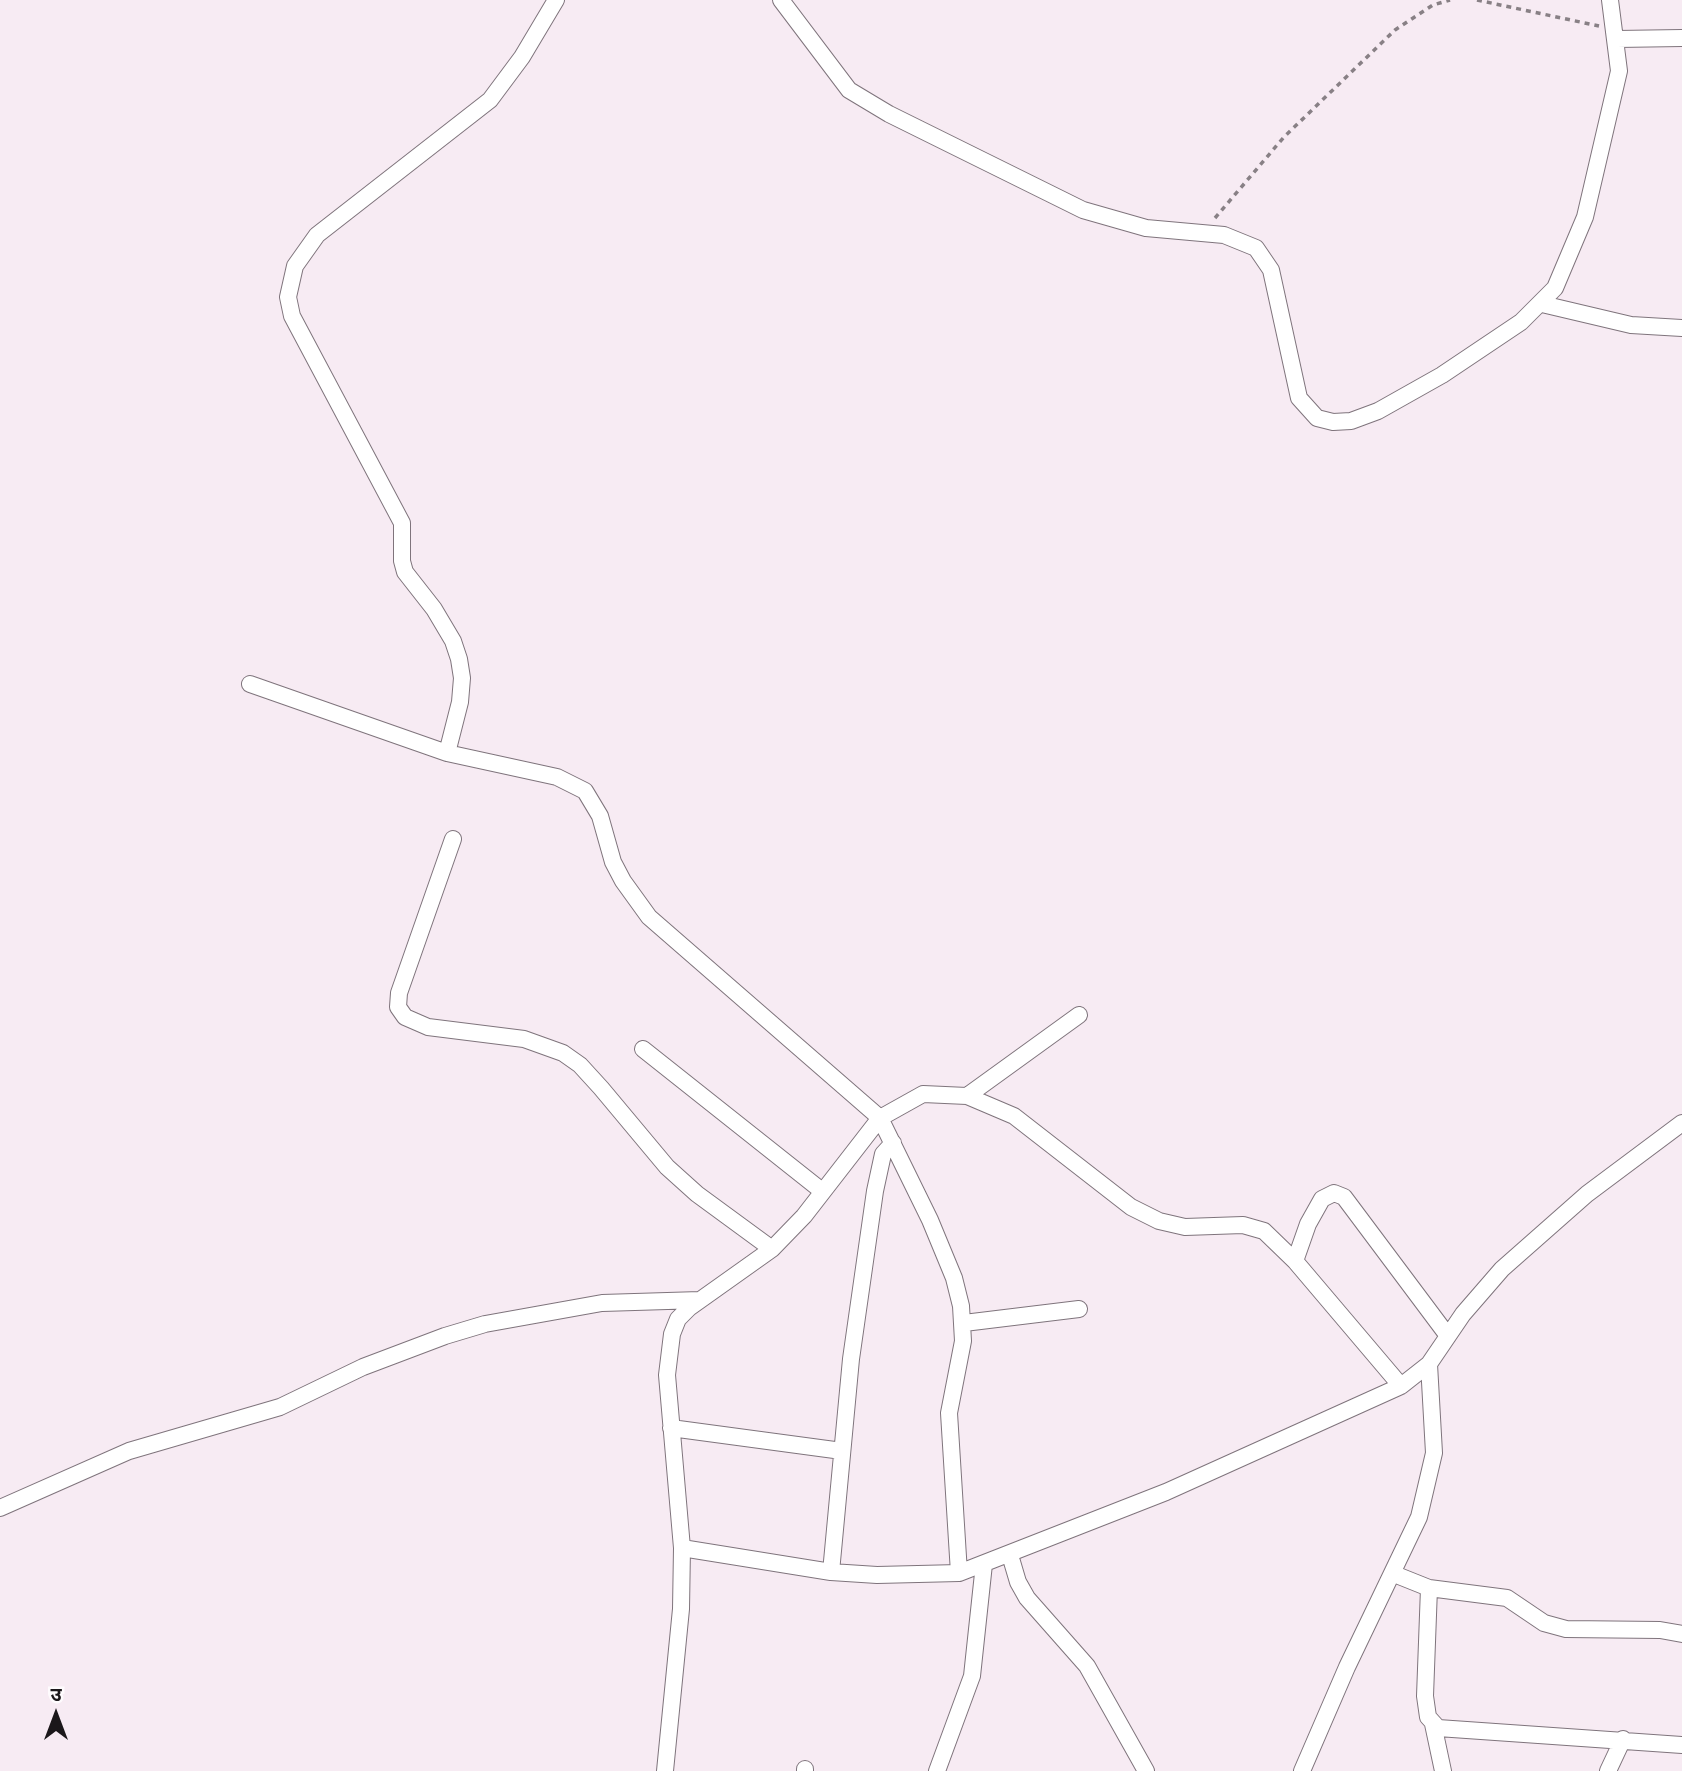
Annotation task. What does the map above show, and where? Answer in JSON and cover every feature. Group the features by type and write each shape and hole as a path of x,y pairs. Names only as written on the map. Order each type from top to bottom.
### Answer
{"street":[{"path":"447,753 460,702 462,678 459,659 453,641 405,572 402,561 402,523 292,316 288,297 290,277 304,250 317,235 489,100 522,57 556,0"},
{"path":"781,0 834,73 849,90 867,102 1083,210 1146,228 1241,240 1256,248 1271,270 1299,398 1317,418 1334,422 1351,421 1378,411 1441,375 1542,304 1555,288 1585,217 1619,71 1611,0"},
{"path":"1616,32 1682,37"},
{"path":"1542,304 1631,325 1682,328"},
{"path":"250,684 447,753 557,777 585,791 600,816 613,862 649,917 880,1118 954,1278 964,1323 964,1341 949,1413 959,1573"},
{"path":"453,839 399,993 398,1007 405,1017 428,1027 524,1039 563,1053 580,1065 601,1088 622,1118 667,1167 697,1194 772,1249"},
{"path":"967,1096 1079,1015"},
{"path":"643,1049 822,1191"},
{"path":"665,1771 681,1609 682,1548 667,1375 671,1334 678,1319 699,1300 772,1249 804,1216 880,1118 923,1094 967,1096 1014,1116 1131,1207 1159,1222 1185,1227 1243,1225 1264,1231 1296,1261 1401,1386"},
{"path":"682,1548 831,1572 877,1575 959,1573 1166,1492 1401,1386 1429,1364 1475,1298 1502,1269 1622,1165 1682,1123"},
{"path":"831,1572 851,1359 876,1180 883,1154 893,1143"},
{"path":"1296,1261 1316,1206 1328,1194 1339,1194 1448,1336"},
{"path":"0,1508 129,1451 280,1407 363,1367 485,1324 602,1303 699,1300"},
{"path":"964,1323 1079,1308"},
{"path":"1302,1771 1347,1667 1394,1574 1419,1517 1434,1453 1429,1364"},
{"path":"671,1427 842,1451"},
{"path":"1010,1555 1018,1581 1027,1598 1087,1666 1146,1771"},
{"path":"937,1771 972,1676 984,1564"},
{"path":"1394,1574 1429,1588 1507,1598 1544,1623 1566,1629 1660,1630 1682,1634"},
{"path":"1429,1588 1425,1696 1443,1771"},
{"path":"1433,1724 1446,1730 1623,1739 1682,1745"},
{"path":"1608,1771 1623,1739"}],"path":[{"path":"1202,233 1257,165 1371,53 1416,15 1450,0"},
{"path":"1477,0 1616,32"}]}
